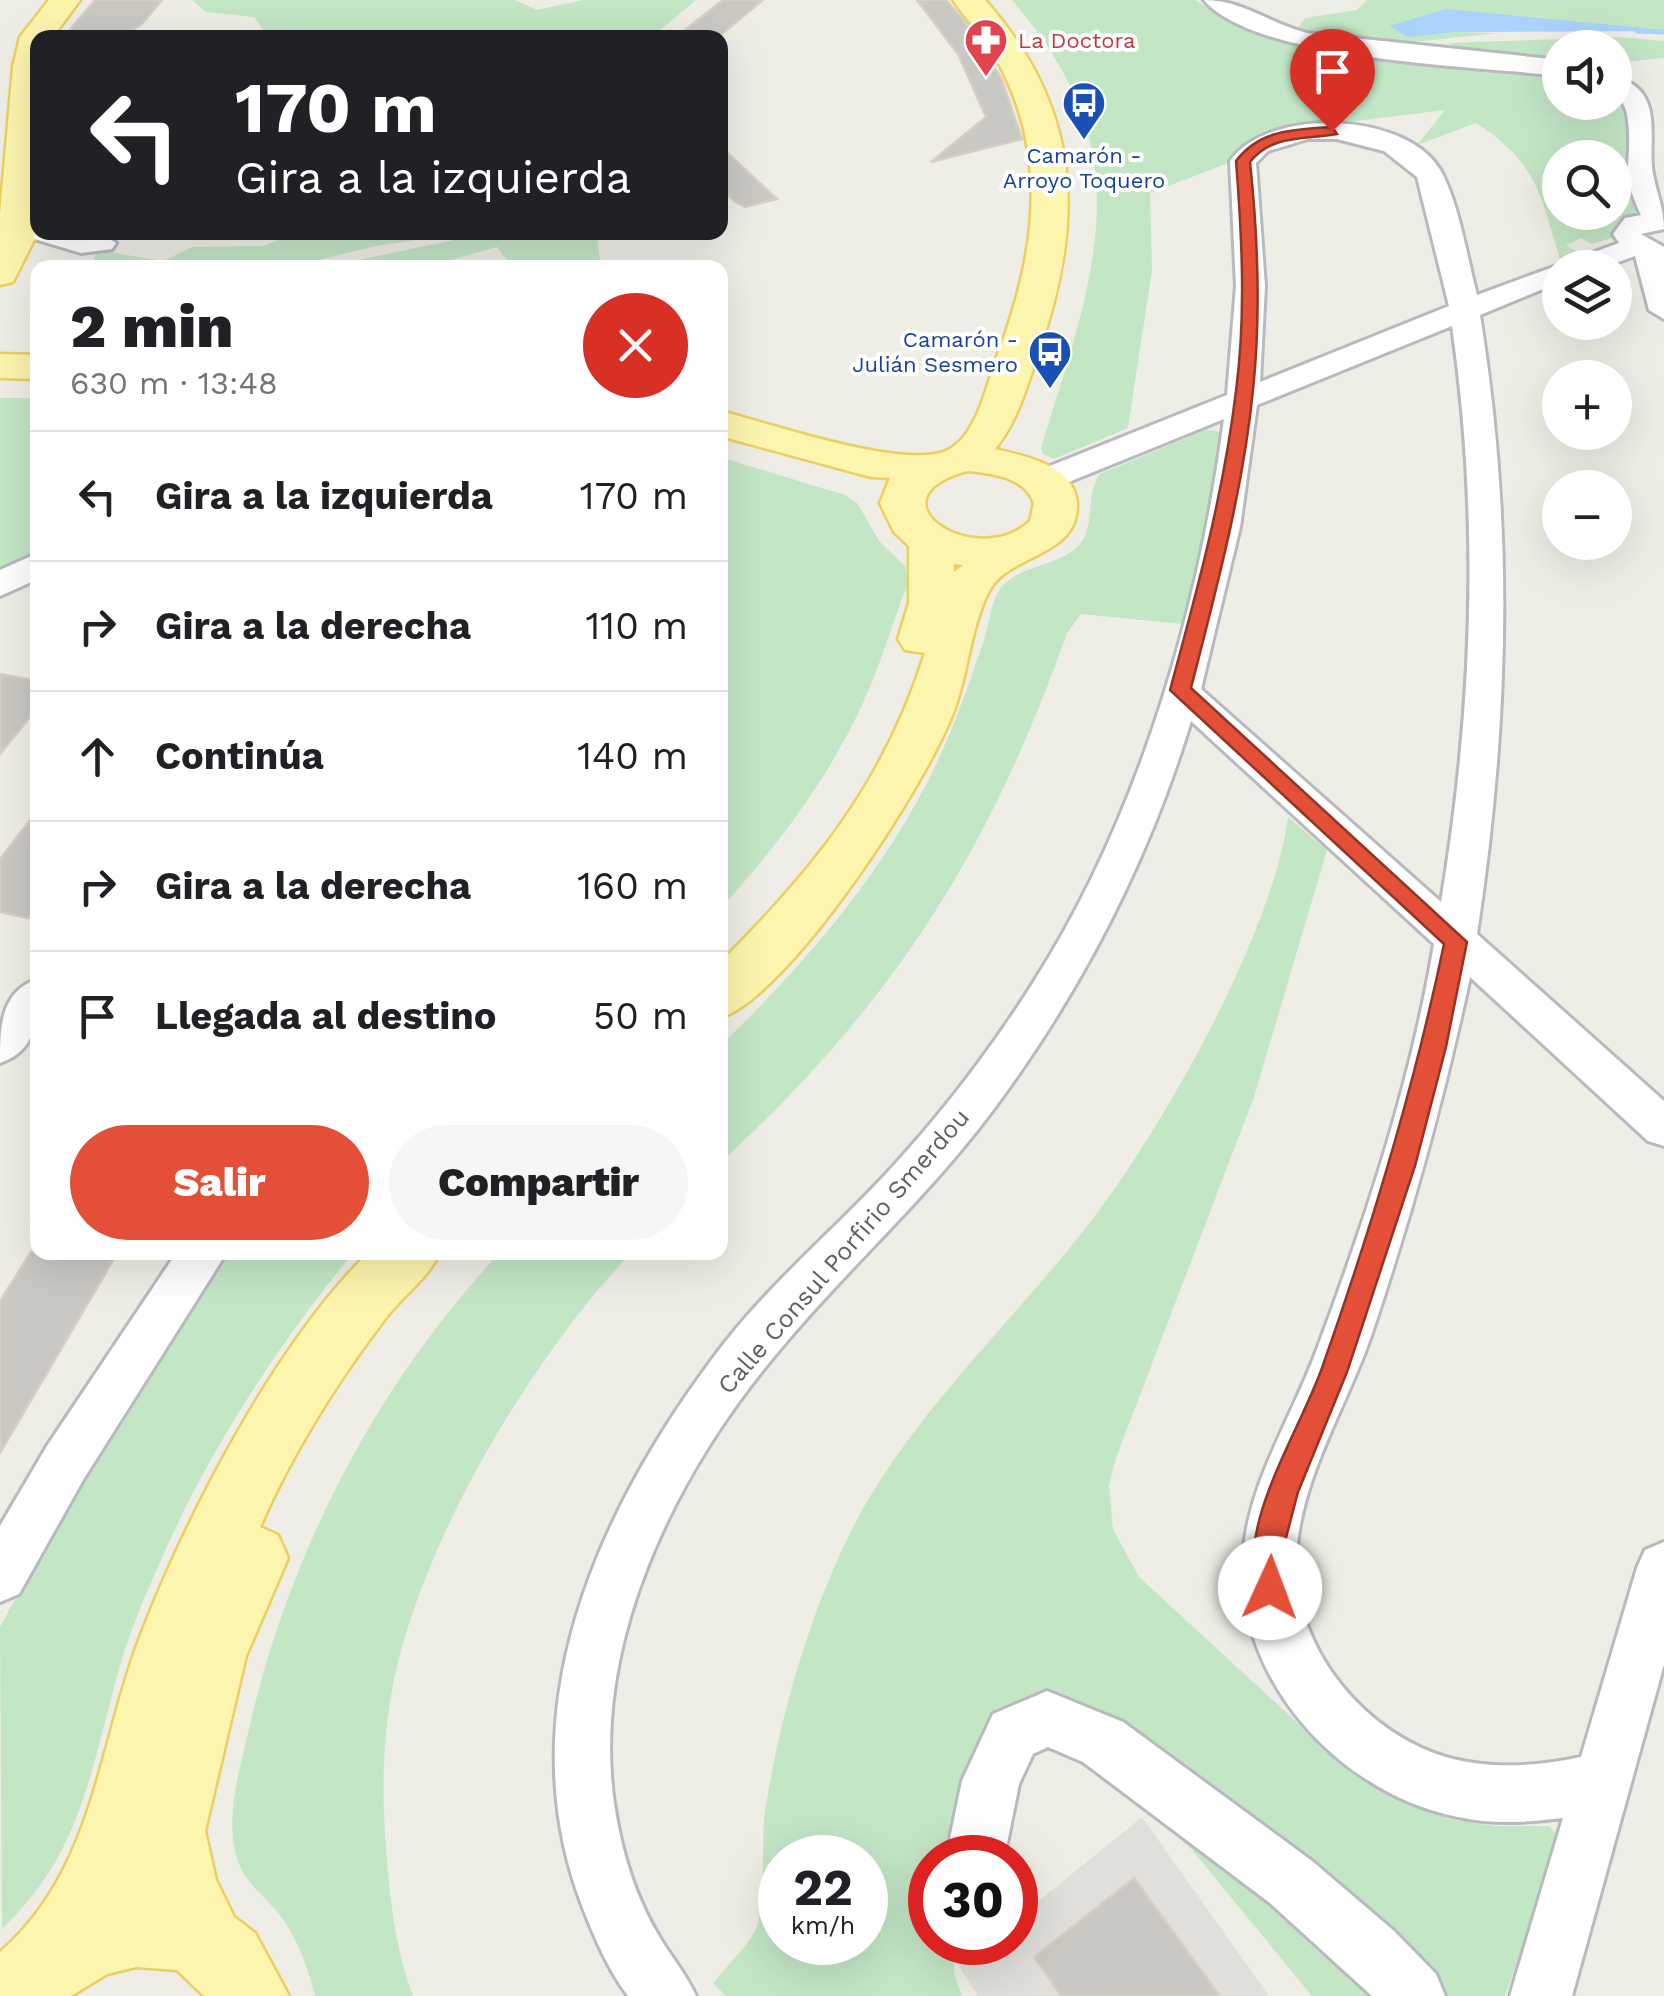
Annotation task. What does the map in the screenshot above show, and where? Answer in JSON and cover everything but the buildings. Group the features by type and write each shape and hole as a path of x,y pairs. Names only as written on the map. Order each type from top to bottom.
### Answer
{"main road":[{"path":"968,0 1006,46 1033,99 1048,160 1052,226 1042,279 990,429 986,467"},
{"path":"986,467 1065,283 1075,226 1071,160 1053,96 1022,41 990,0"},
{"path":"18,244 29,66 19,24 62,3"},
{"path":"0,366 30,367"},
{"path":"0,381 30,382"},
{"path":"728,425 871,464 986,467 1054,496 1056,513 1048,529 1008,551 969,583 930,708 903,770 870,824 776,940 728,989"},
{"path":"728,441 833,472 898,503"},
{"path":"986,467 906,483 898,503 902,518 931,544 982,554 1008,551"},
{"path":"728,951 788,883 874,762 932,603 931,544"},
{"path":"29,1978 91,1903 117,1843 174,1641 258,1457 361,1301 402,1260"},
{"path":"228,1969 180,1888 168,1831 211,1653 297,1462 390,1317 445,1260"},
{"path":"29,1978 89,1938 130,1927 171,1929 228,1969"}],"street":[{"path":"1216,0 1242,19 1306,40 1542,66"},
{"path":"1632,76 1652,82"},
{"path":"1632,103 1640,111 1644,127 1639,174 1661,221 1629,229 1627,234 1651,252 1649,264 1664,310"},
{"name":"Calle Consul Porfirio Smerdou","path":"665,1996 620,1926 600,1868 582,1791 587,1673 604,1616 650,1506 732,1372 924,1164 1036,1014 1108,886 1135,825 1180,690 1216,552 1244,399 1251,248 1243,161 1256,145 1268,140 1332,131 1385,141 1418,160 1436,192 1464,310"},
{"path":"18,244 102,242"},
{"path":"986,467 1244,399 1542,279"},
{"path":"1464,310 1482,430 1488,656 1482,750 1456,942 1435,1047 1402,1166 1334,1372 1284,1492 1268,1553 1275,1623 1303,1684 1357,1742 1390,1766 1428,1782 1480,1793 1565,1790 1606,1781"},
{"path":"0,585 30,568"},
{"path":"1180,690 1664,1128"},
{"path":"0,1046 30,1006"},
{"path":"0,1576 65,1463 199,1260"},
{"path":"1540,1996 1606,1781 1664,1568"},
{"path":"980,1835 991,1781 1013,1734 1047,1719 1103,1742 1291,1882 1374,1952 1414,1996"}],"shaded area":[{"path":"1142,1817 1269,1996 978,1996 960,1965 1038,1965 1038,1901"}],"green space":[{"path":"192,0 515,0 537,10 583,0 696,0 660,30 263,30 254,17 206,12"},
{"path":"1012,0 1195,0 1241,28 1278,41 1542,72 1542,120 1625,120 1626,140 1542,140 1542,202 1533,180 1512,151 1476,123 1417,145 1445,110 1267,132 1250,139 1231,162 1150,193 1152,270 1128,428 1054,459 1043,454 1041,448 1078,326 1097,216 1094,164 1081,110 1054,56"},
{"path":"1367,0 1664,0 1664,30 1620,27 1453,32 1497,33 1414,42 1295,32 1305,18 1357,10"},
{"path":"1632,38 1664,41 1664,58 1632,61"},
{"path":"1542,40 1542,58 1459,49 1448,43"},
{"path":"1551,230 1618,230 1615,237 1592,244 1581,238 1566,245 1574,250 1557,250"},
{"path":"278,240 416,240 319,260 165,260 192,247 263,246"},
{"path":"454,240 597,240 600,260 507,260 497,247 451,260 358,260"},
{"path":"97,250 157,260 94,260"},
{"path":"0,398 30,398 30,556 0,569"},
{"path":"1205,430 1217,431 1223,438 1183,624 1081,614 1067,633 1004,786 929,921 836,1044 728,1155 728,1038 811,950 891,845 948,737 1000,589 1017,575 1060,558 1079,545 1088,528 1092,491 1100,474"},
{"path":"728,459 845,495 857,503 879,541 905,566 908,582 876,672 842,745 765,857 728,900"},
{"path":"1288,817 1327,850 1254,1097 1116,1458 1109,1485 1113,1529 1139,1577 1300,1725 1380,1790 1448,1819 1494,1826 1550,1826 1560,1841 1505,1996 1433,1996 1378,1932 1081,1702 1036,1696 967,1835 908,1835 908,1965 954,1965 962,1996 726,1996 713,1983 746,1944 758,1921 758,1965 888,1965 888,1835 764,1835 779,1741 808,1637 848,1537 902,1448 1068,1250 1156,1125 1214,1021 1262,913 1279,862"},
{"path":"225,1260 348,1260 252,1392 188,1503 131,1632 92,1772 68,1838 51,1869 2,1929 0,1627 61,1513"},
{"path":"493,1260 625,1260 554,1346 482,1459 451,1519 404,1639 388,1718 384,1805 393,1918 413,1996 315,1996 291,1931 240,1867 233,1832 238,1776 265,1667 312,1538 376,1417 454,1305"},
{"path":"1193,1828 1387,1996 1312,1996 1183,1839"}],"water":[{"path":"1446,9 1664,31 1453,32 1408,37 1389,26"}],"waterway":[{"path":"1637,31 1664,32"}],"place":[{"name":"La Doctora","path":"986,78"},
{"name":"Camarón - Arroyo Toquero","path":"1084,141"},
{"name":"Camarón - Julián Sesmero","path":"1050,390"}],"route":[{"path":"1270,1588 1268,1553 1284,1492 1334,1372 1402,1166 1435,1047 1456,942 1180,690 1232,479 1245,390 1251,248 1243,161 1256,145 1279,136 1332,131"}]}
